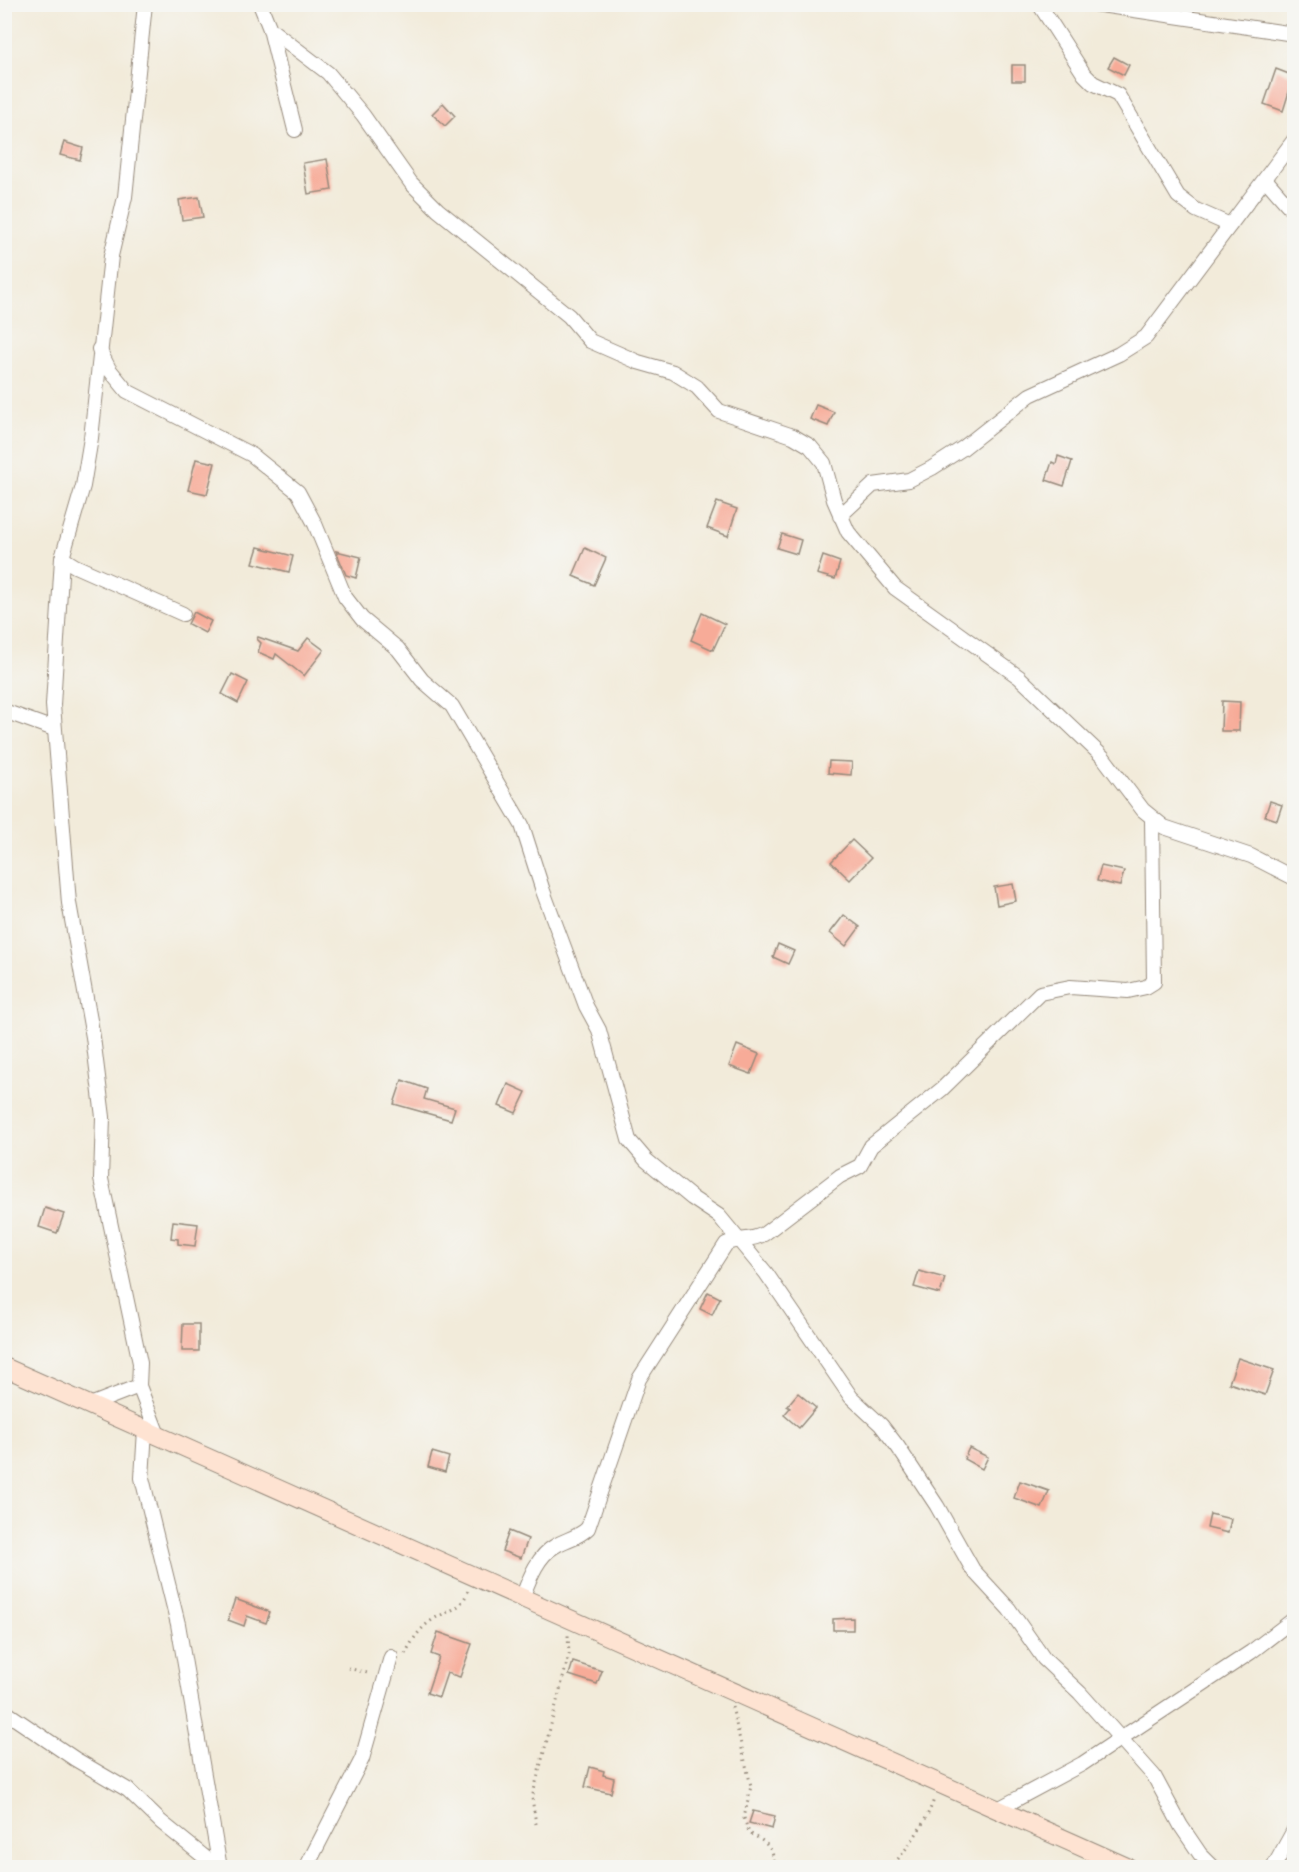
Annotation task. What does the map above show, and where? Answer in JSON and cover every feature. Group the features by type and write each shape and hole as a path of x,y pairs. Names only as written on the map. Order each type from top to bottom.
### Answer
{"street":[{"path":"145,4 124,197 111,256 83,486 62,558 56,617 54,729 69,903 93,1037 103,1117 101,1179 140,1364 139,1386 152,1432 142,1478 178,1624 219,1868"},
{"path":"260,4 270,29 295,130"},
{"path":"1039,4 1084,74 1093,83 1118,94 1178,196 1196,210 1230,225"},
{"path":"1094,4 1294,34"},
{"path":"270,29 327,73 363,115 411,183 438,210 569,316 590,341 638,362 673,372 697,387 719,411 793,436 810,446 824,463 840,516 848,532 895,588 1019,677 1038,698 1060,714 1103,757 1152,819 1164,827 1251,856 1294,878"},
{"path":"840,516 873,485 909,480 932,468 963,448 1030,395 1119,354 1146,337 1201,268 1230,225 1294,140"},
{"path":"1266,180 1294,212"},
{"path":"99,349 109,369 127,391 252,454 298,492 315,524 345,597 362,620 398,650 422,680 452,706 522,825 543,891 586,1006 599,1030 629,1140 646,1160 692,1198 719,1216 740,1240 766,1273 851,1398 881,1425 898,1447 937,1506 973,1570 1009,1609 1044,1659 1080,1693 1154,1776 1181,1826 1200,1854 1214,1868"},
{"path":"62,558 75,566 183,614"},
{"path":"4,711 54,729"},
{"path":"522,1598 545,1553 555,1546 580,1536 588,1528 639,1379 726,1244 740,1240 751,1241 764,1234 840,1176 860,1166 871,1146 942,1089 1040,993 1070,987 1128,991 1146,987 1154,982 1152,819"},
{"path":"4,1367 1129,1868"},
{"path":"90,1405 139,1386"},
{"path":"998,1809 1053,1782 1251,1652 1294,1619"},
{"path":"306,1868 362,1759 391,1657"},
{"path":"4,1711 75,1759 128,1790 161,1822 219,1868"},
{"path":"1273,1868 1294,1830"}],"path":[{"path":"348,1668 374,1674 387,1674 403,1657 415,1635 433,1620 452,1613 465,1598 474,1576"},
{"path":"536,1824 532,1798 569,1655 566,1618"},
{"path":"732,1691 732,1713 751,1786 744,1818 749,1833 768,1843 775,1860 774,1868"},
{"path":"890,1868 904,1853 930,1810 940,1783"}],"building":[{"path":"1114,57 1129,65 1124,75 1108,67"},
{"path":"1012,65 1025,65 1025,81 1012,81"},
{"path":"1276,69 1294,76 1283,111 1264,104"},
{"path":"443,103 455,116 445,126 432,114"},
{"path":"64,142 83,148 80,160 60,155"},
{"path":"327,159 332,190 308,194 303,163"},
{"path":"199,197 203,217 182,220 179,200"},
{"path":"816,405 834,412 828,426 810,419"},
{"path":"1058,456 1072,461 1064,486 1046,480 1052,462 1056,464"},
{"path":"196,459 215,463 207,494 188,490"},
{"path":"717,502 737,509 728,536 707,528"},
{"path":"782,534 801,540 797,554 777,548"},
{"path":"258,547 293,556 289,572 253,563"},
{"path":"585,548 606,558 594,585 573,576"},
{"path":"336,551 361,557 356,578 346,575"},
{"path":"823,556 840,562 835,579 817,574"},
{"path":"194,612 211,621 205,633 188,624"},
{"path":"702,613 725,624 713,650 691,640"},
{"path":"258,637 298,651 308,638 324,650 304,676 276,654 274,659 258,652 261,643"},
{"path":"232,674 248,682 238,703 222,694"},
{"path":"1222,701 1240,702 1239,731 1221,731"},
{"path":"829,761 852,762 851,775 828,773"},
{"path":"1270,801 1282,805 1277,820 1265,816"},
{"path":"852,840 871,858 850,880 831,862"},
{"path":"1101,866 1124,871 1120,886 1097,881"},
{"path":"1013,884 1016,901 997,905 994,887"},
{"path":"844,915 860,927 846,946 830,933"},
{"path":"778,944 794,951 788,964 773,957"},
{"path":"737,1045 759,1054 751,1074 729,1066"},
{"path":"402,1080 427,1089 424,1099 455,1108 451,1120 394,1104"},
{"path":"508,1084 526,1092 516,1113 499,1106"},
{"path":"45,1208 64,1214 57,1233 39,1227"},
{"path":"173,1221 198,1224 195,1246 178,1244 178,1239 171,1238"},
{"path":"919,1271 945,1278 940,1294 914,1287"},
{"path":"708,1292 720,1298 712,1315 700,1309"},
{"path":"183,1324 199,1324 199,1351 182,1351"},
{"path":"1238,1358 1274,1370 1265,1395 1229,1383"},
{"path":"798,1393 816,1408 799,1428 784,1415 790,1408 787,1406"},
{"path":"969,1448 988,1457 982,1469 964,1459"},
{"path":"432,1452 449,1457 445,1472 428,1467"},
{"path":"1020,1481 1049,1491 1042,1508 1014,1498"},
{"path":"1210,1514 1231,1519 1228,1533 1207,1528"},
{"path":"509,1531 528,1539 521,1558 502,1551"},
{"path":"235,1599 270,1612 266,1623 247,1616 244,1626 228,1620"},
{"path":"853,1618 853,1630 833,1630 833,1619"},
{"path":"438,1632 472,1644 460,1677 447,1673 439,1697 427,1693 439,1657 431,1654"},
{"path":"573,1662 602,1671 597,1684 569,1675"},
{"path":"590,1767 604,1771 603,1775 614,1778 611,1793 585,1787"},
{"path":"753,1811 775,1816 772,1829 749,1823"}]}
